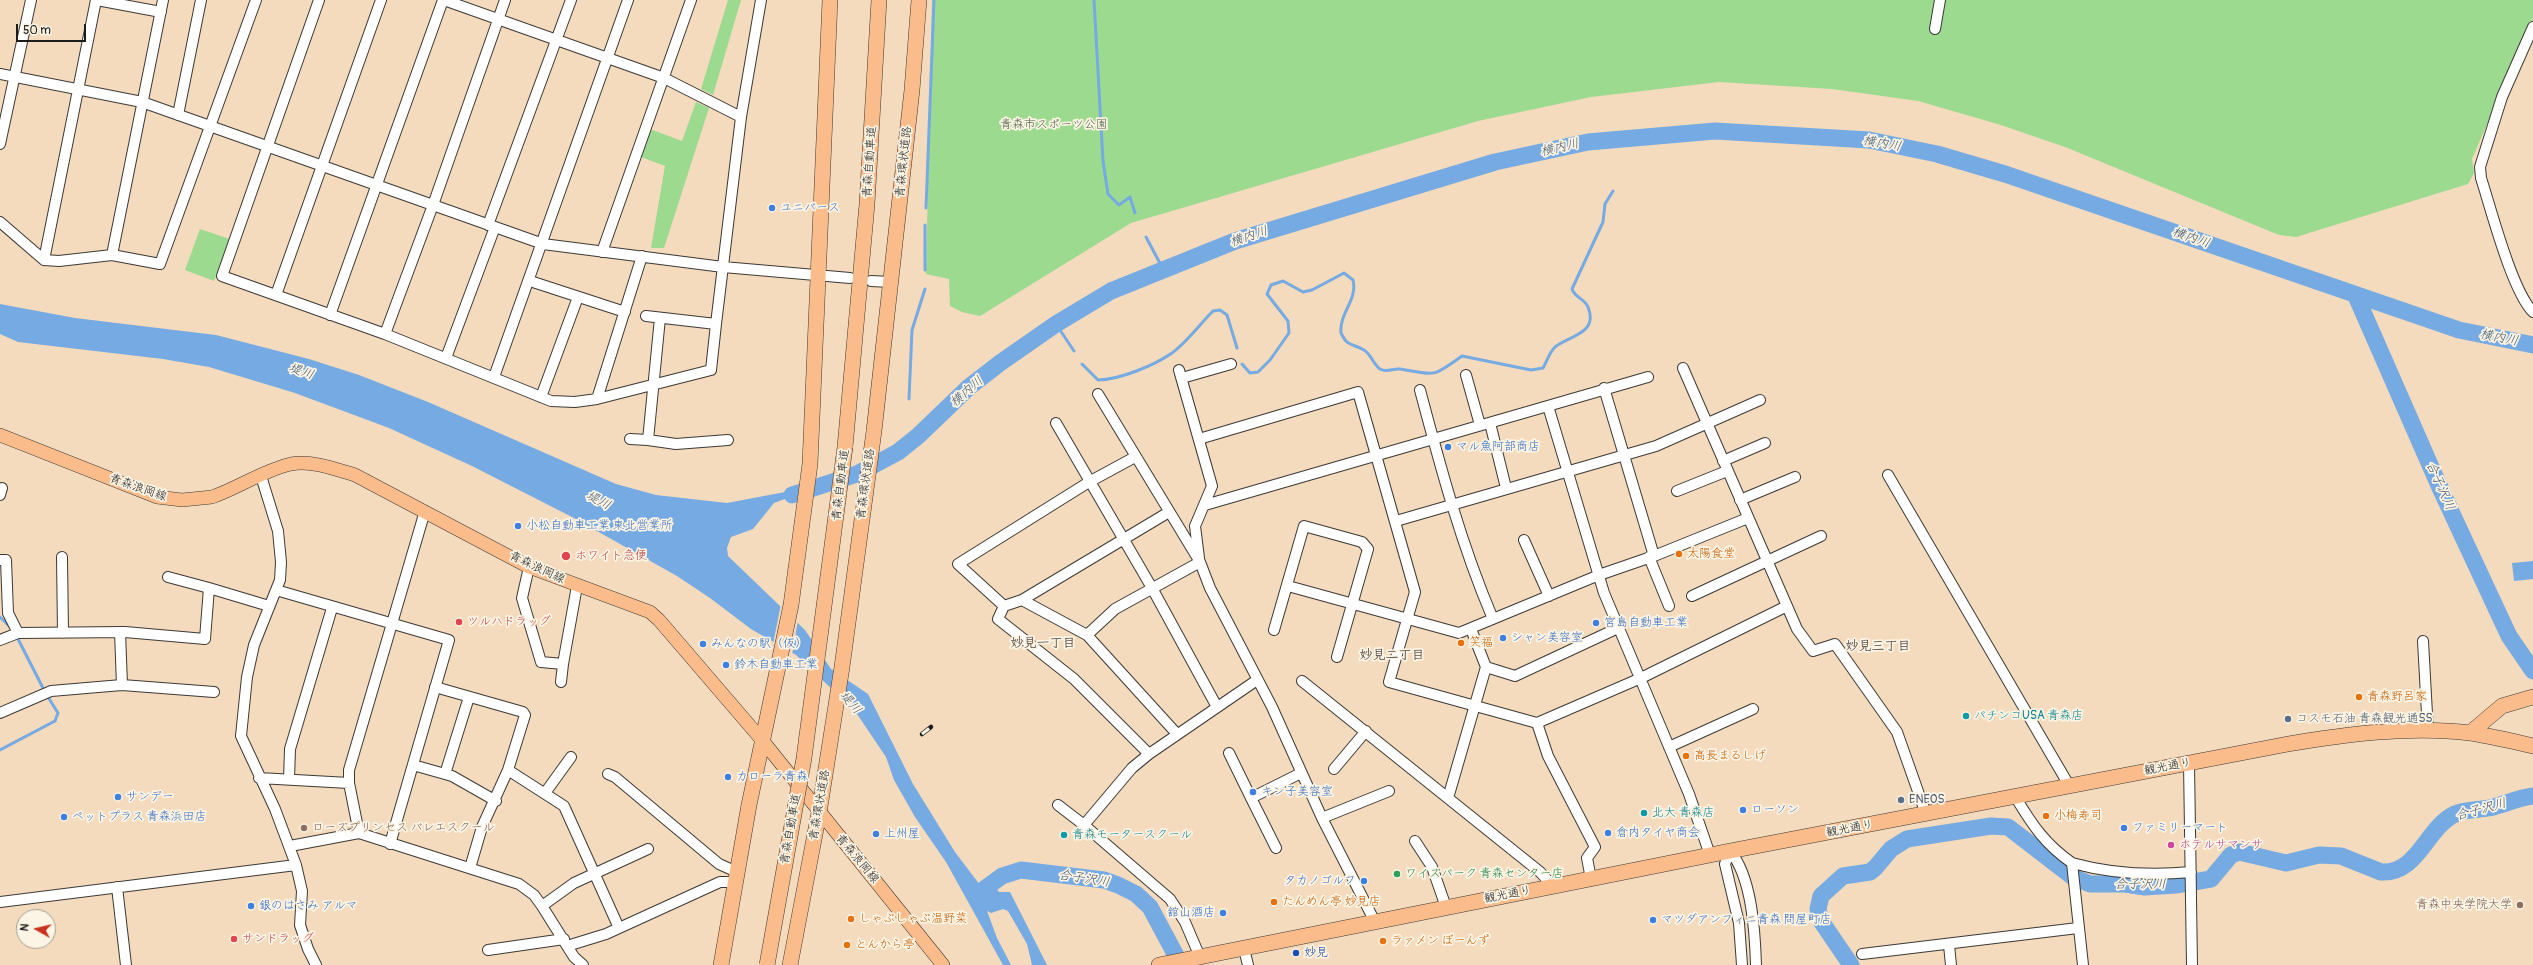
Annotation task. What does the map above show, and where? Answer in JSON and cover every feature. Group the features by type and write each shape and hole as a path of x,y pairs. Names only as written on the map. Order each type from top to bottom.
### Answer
{"highway":[{"path":"721,965 762,740 791,605 803,525 810,464 830,0"},
{"name":"青森自動車道","path":"767,965 804,758 845,447 868,196 879,0"},
{"name":"青森環状道路","path":"790,965 819,813 874,431 891,282 919,0"},
{"path":"2470,733 2502,706 2533,697"},
{"name":"観光通り","path":"1159,965 1730,851 2016,798 2189,763 2326,738 2363,733 2470,733 2533,746"}],"main road":[{"name":"青森浪岡線","path":"0,435 168,499 198,500 212,497 291,464 308,464 332,467 354,475 425,511 529,567 650,612 659,620 762,740 819,813 883,888 942,965"}],"street":[{"path":"0,144 30,0"},
{"path":"44,260 96,0 161,12"},
{"path":"112,255 163,0"},
{"path":"178,115 200,0"},
{"path":"0,222 44,260 59,261 112,255 160,264 212,127 256,0"},
{"path":"319,0 222,276 385,334 494,377 551,402 597,399 711,370 740,117 761,0"},
{"path":"276,295 381,0"},
{"path":"330,314 444,0 664,78 740,117"},
{"path":"385,334 433,205 505,0"},
{"path":"446,358 571,0"},
{"path":"494,377 530,281 628,0"},
{"path":"602,252 691,0"},
{"path":"1935,29 1940,0"},
{"path":"2533,27 2502,97 2480,167 2508,260 2526,305 2533,312"},
{"path":"0,74 142,102 542,244 723,267 850,278"},
{"path":"597,399 642,256"},
{"path":"530,281 625,312"},
{"path":"871,281 891,282"},
{"path":"541,397 578,297"},
{"path":"646,316 716,324"},
{"path":"648,440 660,318"},
{"path":"1200,562 1195,526 1212,486 1181,374 1230,364"},
{"path":"1683,368 1797,629 1813,651 1835,644 1897,732 1926,814"},
{"path":"1466,375 1480,425"},
{"path":"1205,504 1375,454 1548,406 1604,388 1648,377"},
{"path":"1604,388 1625,456 1651,557 1669,606"},
{"path":"1420,390 1451,505 1471,567 1493,619"},
{"path":"1199,439 1358,392 1415,592 1390,682 1473,707 1538,723 1640,678 1787,606"},
{"path":"1098,394 1200,562 1257,680 1272,707 1322,818 1375,922"},
{"path":"1396,521 1506,488 1569,472 1656,446 1760,400"},
{"path":"1548,406 1599,575 1618,628 1700,821 1710,855"},
{"path":"1490,422 1506,488"},
{"path":"1056,423 1152,588 1216,707"},
{"path":"630,439 676,444 728,440"},
{"path":"1723,461 1766,443"},
{"path":"1004,606 958,564 1089,482 1135,457"},
{"path":"1677,491 1727,471"},
{"path":"1888,475 2070,787"},
{"path":"261,476 278,531 281,562 280,580 254,645 247,678 241,736 290,846 302,890 300,925 308,949 316,965"},
{"path":"1740,500 1795,477"},
{"path":"359,833 348,783 353,756 425,511"},
{"path":"1149,754 1074,679 998,619 1004,606 1022,600 1169,512"},
{"path":"1288,586 1352,605 1458,633 1599,575 1651,557 1748,518"},
{"path":"1274,630 1288,586 1304,526 1362,542 1368,549 1337,657"},
{"path":"1692,596 1821,536"},
{"path":"1524,540 1549,596"},
{"path":"62,557 63,633"},
{"path":"0,560 6,560 8,613 18,632"},
{"path":"1087,635 1115,609 1200,562"},
{"path":"529,567 522,598 541,662 563,664"},
{"path":"168,577 269,606"},
{"path":"561,682 577,586"},
{"path":"0,640 18,632 120,632 205,639 209,588"},
{"path":"276,590 332,608 449,640 390,844"},
{"path":"1022,600 1087,635 1177,734"},
{"path":"289,779 290,749 332,608"},
{"path":"1448,798 1473,707 1486,667 1471,628"},
{"path":"1486,667 1515,676 1618,628"},
{"path":"120,632 122,685"},
{"path":"2423,641 2428,732"},
{"path":"1084,825 1132,768 1177,734 1257,680"},
{"path":"1302,681 1540,872 1553,886"},
{"path":"0,713 51,691 122,685 214,692"},
{"path":"435,687 523,712 524,715 508,770 496,801 482,827 470,868"},
{"path":"445,774 469,697"},
{"path":"1669,747 1753,709"},
{"path":"1538,723 1548,756 1595,847 1587,858 1591,879"},
{"path":"1334,769 1366,731"},
{"path":"1230,754 1276,848"},
{"path":"545,793 571,757"},
{"path":"2189,763 2192,965"},
{"path":"413,765 458,779 496,801"},
{"path":"508,770 564,806 619,928"},
{"path":"1251,798 1301,773"},
{"path":"608,774 615,777 736,877"},
{"path":"259,778 348,783"},
{"path":"1322,818 1389,791"},
{"path":"2016,798 2037,832 2072,867 2103,872 2154,876 2191,874"},
{"path":"1058,805 1084,825 1170,899 1185,922 1196,958"},
{"path":"290,846 359,833 519,884 527,889 542,906 574,957 583,965"},
{"path":"1415,841 1432,867 1446,907"},
{"path":"542,906 574,884 648,849"},
{"path":"1742,965 1739,923 1725,864 1730,851 1739,862 1746,889 1754,930 1756,965"},
{"path":"0,902 296,865"},
{"path":"2072,867 2083,965"},
{"path":"488,950 592,939 720,882 736,877"},
{"path":"116,887 126,965"},
{"path":"1862,954 1948,945 2078,928"},
{"path":"1948,945 1951,965"},
{"path":"1244,949 1248,965"}],"green space":[{"path":"728,0 741,0 713,95 701,89"},
{"name":"青森市スポーツ公園","path":"932,0 2533,0 2533,18 2472,159 2474,173 2468,184 2296,237 2279,235 2065,147 2001,125 1918,101 1832,89 1719,82 1591,97 1478,121 1131,223 980,316 962,312 950,306 949,279 926,274"},
{"path":"696,102 709,108 664,248 651,248 665,166 641,157 650,129 682,141"},
{"path":"200,229 230,239 214,281 185,270"}],"water":[{"name":"堤川","path":"0,304 75,318 216,335 309,359 359,375 428,402 616,484 656,495 727,503 822,485 774,503 753,529 731,537 727,548 728,556 805,630 831,669 868,694 913,784 955,852 980,885 991,882 999,892 1010,892 1047,965 1032,965 1027,944 1008,911 1003,909 991,913 987,911 997,938 1011,965 1003,965 946,862 915,817 894,780 886,757 855,711 796,655 751,629 710,598 677,576 572,517 472,466 389,428 295,393 209,367 163,359 18,342 0,334"},
{"path":"2533,561 2533,579 2514,581 2512,563"}],"pier":[{"path":"781,604 798,620 792,655 773,644"}],"waterway":[{"path":"926,208 934,0"},
{"path":"1094,0 1103,161 1108,194 1119,205 1130,197 1135,213"},
{"name":"横内川","path":"792,495 857,474 898,452 918,436 969,387 1000,363 1056,324 1111,291 1235,241 1495,162 1588,142 1715,131 1869,140 1937,154 2005,174 2459,330 2533,345"},
{"path":"1242,364 1250,373 1258,372 1270,360 1289,333 1288,321 1267,294 1271,285 1283,281 1303,292 1312,290 1344,273 1353,280 1354,287 1353,294 1341,326 1341,333 1348,343 1366,352 1380,369 1385,371 1400,369 1421,373 1434,373 1445,368 1462,356 1531,370 1543,368 1555,347 1586,329 1589,323 1590,316 1587,304 1575,294 1572,289 1603,222 1605,204 1613,191"},
{"path":"925,225 925,270"},
{"path":"1146,237 1163,269"},
{"path":"909,399 912,330 925,289"},
{"name":"合子沢川","path":"2356,296 2441,490 2509,636 2533,671"},
{"path":"1082,364 1098,380 1126,375 1165,358 1178,349 1213,311 1220,310 1227,315 1237,348"},
{"path":"1056,324 1074,351"},
{"name":"横内川","path":"903,447 904,439"},
{"path":"0,617 9,626"},
{"path":"18,639 43,688"},
{"path":"0,750 55,721 58,713 48,697"},
{"name":"合子沢川","path":"1851,965 1821,921 1818,909 1821,896 1843,876 1870,872 1891,849 1907,839 1991,826 2008,827 2073,877 2090,884 2125,884 2145,887 2176,885 2211,879 2231,855 2239,852 2286,863 2319,855 2341,856 2381,872 2394,871 2404,866 2421,849 2436,829 2455,814 2468,810 2489,808 2521,798 2533,796"},
{"name":"合子沢川","path":"976,895 1002,876 1021,870 1104,880 1136,894 1150,907 1181,965"}],"railway":[{"path":"922,734 931,727"}],"place":[{"name":"ユニバース","path":"772,208"},
{"name":"マル魚阿部商店","path":"1448,447"},
{"name":"小松自動車工業 東北営業所","path":"518,526"},
{"name":"太陽食堂","path":"1679,554"},
{"name":"ホワイト急便","path":"566,556"},
{"name":"ツルハドラッグ","path":"459,622"},
{"name":"宮島自動車工業","path":"1596,623"},
{"name":"シャン美容室","path":"1503,638"},
{"name":"笑福","path":"1461,643"},
{"name":"みんなの駅（仮）","path":"703,644"},
{"name":"鈴木自動車工業","path":"726,665"},
{"name":"青森野呂家","path":"2359,697"},
{"name":"パチンコUSA 青森店","path":"1966,716"},
{"name":"コスモ石油 青森観光通SS","path":"2288,719"},
{"name":"高長まるしげ","path":"1686,756"},
{"name":"カローラ青森","path":"728,777"},
{"name":"キン子美容室","path":"1253,792"},
{"name":"サンデー","path":"118,797"},
{"name":"ENEOS","path":"1901,800"},
{"name":"ローソン","path":"1743,810"},
{"name":"北大 青森店","path":"1644,813"},
{"name":"小梅寿司","path":"2046,816"},
{"name":"ペットプラス 青森浜田店","path":"64,817"},
{"name":"ローズプリンセス バレエスクール","path":"304,828"},
{"name":"ファミリーマート","path":"2124,828"},
{"name":"倉内タイヤ商会","path":"1608,833"},
{"name":"上州屋","path":"876,834"},
{"name":"青森モータースクール","path":"1064,835"},
{"name":"ホテルサマンサ","path":"2171,845"},
{"name":"ワイズパーク 青森センター店","path":"1397,874"},
{"name":"タカノゴルフ","path":"1364,881"},
{"name":"たんめん亭 妙見店","path":"1274,902"},
{"name":"青森中央学院大学","path":"2520,905"},
{"name":"銀のはさみ アルマ","path":"251,906"},
{"name":"舘山酒店","path":"1223,913"},
{"name":"しゃぶしゃぶ温野菜","path":"851,919"},
{"name":"マツダアンフィニ青森 問屋町店","path":"1653,920"},
{"name":"サンドラッグ","path":"234,939"},
{"name":"ラァメン ぼーんず","path":"1383,941"},
{"name":"とんから亭","path":"847,945"},
{"name":"妙見","path":"1296,953"}],"district":[{"name":"妙見一丁目","path":"1043,644"},
{"name":"妙見三丁目","path":"1878,647"},
{"name":"妙見二丁目","path":"1392,656"}]}
